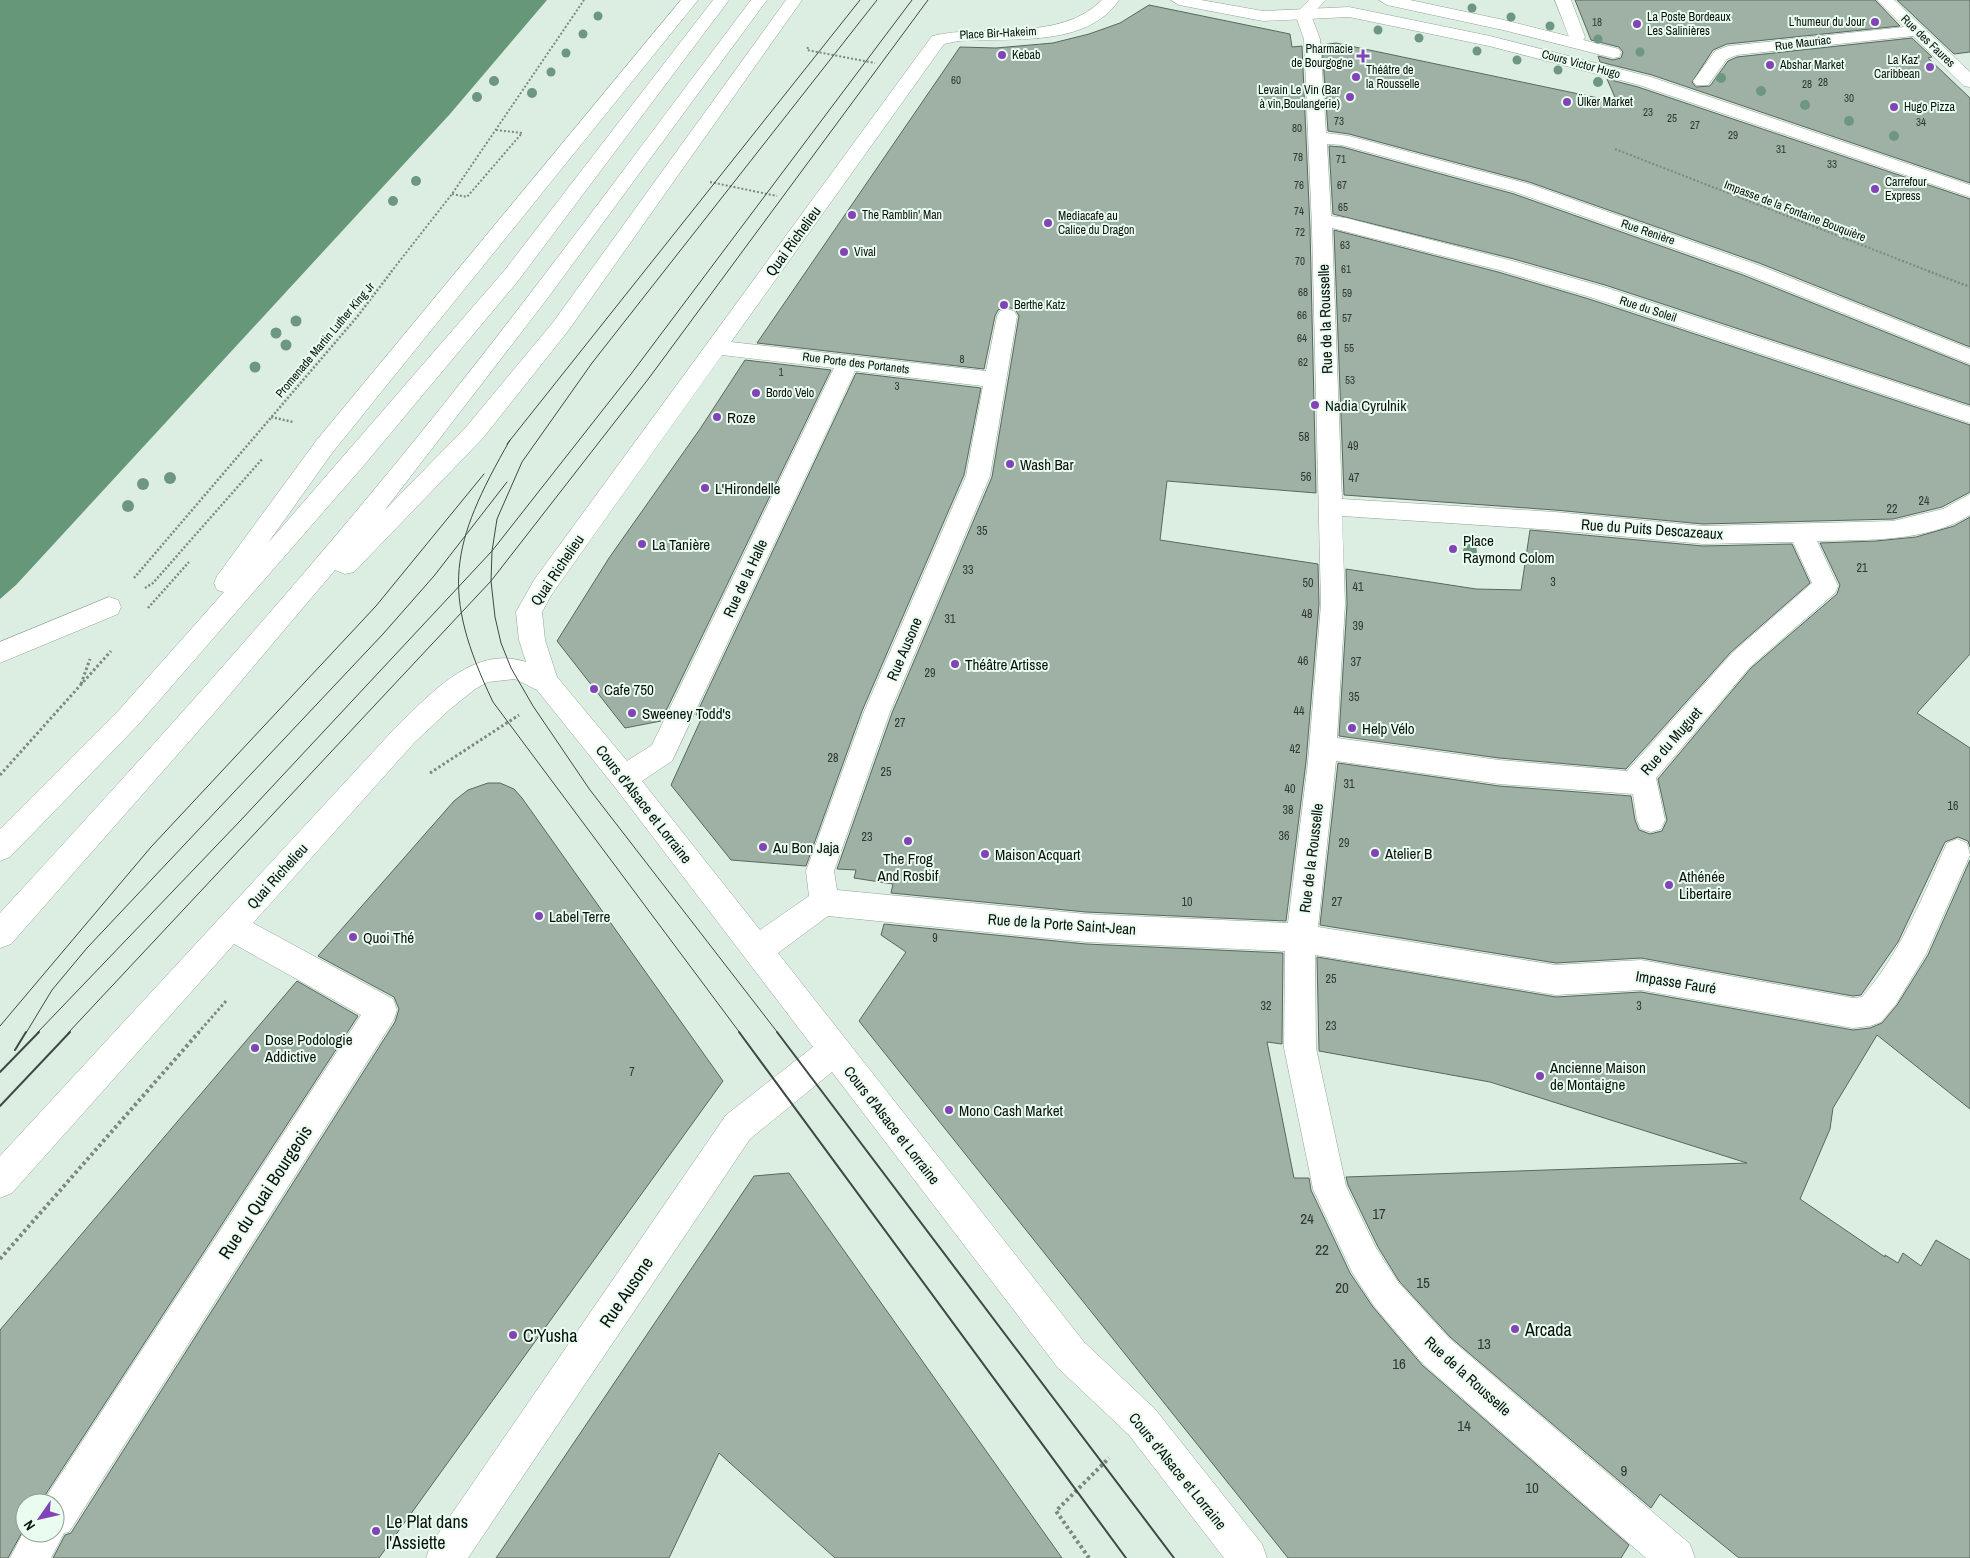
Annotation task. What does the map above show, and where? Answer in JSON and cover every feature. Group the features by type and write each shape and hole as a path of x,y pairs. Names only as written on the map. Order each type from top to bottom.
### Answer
{"street":[{"path":"128,718 324,448 690,0"},
{"path":"0,848 128,718 357,458 511,276 721,0"},
{"path":"0,934 181,734 405,469 553,277 759,0"},
{"path":"181,734 475,432 561,326 794,0"},
{"name":"Place Bir-Hakeim","path":"938,40 955,35 1015,35 1066,26 1095,15 1110,0"},
{"name":"Cours Victor Hugo","path":"1179,0 1254,15 1311,7 1365,15 1490,41 1609,71 1721,105 1970,192"},
{"name":"Cours Victor Hugo","path":"1387,0 1469,16 1574,42 1631,59"},
{"path":"1563,0 1577,37 1574,42"},
{"name":"Rue des Faures","path":"1885,0 1970,82"},
{"name":"Rue de la Rousselle","path":"1311,7 1321,221 1333,604 1323,748 1301,939 1300,1048 1330,1189 1364,1260 1386,1294 1436,1351 1676,1558"},
{"name":"Rue Mauriac","path":"1702,81 1722,55 1734,50 1918,31"},
{"name":"Quai Richelieu","path":"546,682 532,640 529,612 543,586 938,40"},
{"path":"1685,76 1720,88"},
{"name":"Rue Renière","path":"1317,138 1343,140 1522,188 1751,269 1970,357"},
{"name":"Rue du Soleil","path":"1321,221 1346,224 1542,276 1970,415"},
{"name":"Rue Ausone","path":"824,902 820,871 877,712 978,476 1007,316"},
{"name":"Rue Porte des Portanets","path":"717,347 996,380"},
{"name":"Rue de la Halle","path":"624,778 662,753 848,362"},
{"name":"Rue du Puits Descazeaux","path":"1330,507 1555,521 1703,536 1892,530 1950,516 1970,503"},
{"name":"Rue du Muguet","path":"1323,748 1499,772 1629,783 1639,778 1741,660 1826,586 1801,532"},
{"path":"0,653 109,607"},
{"name":"Quai Richelieu","path":"0,1181 405,735 463,683 494,670 511,668 546,682"},
{"name":"Cours d'Alsace et Lorraine","path":"546,682 624,778 1071,1355 1142,1422 1248,1558"},
{"name":"Rue du Muguet","path":"1639,778 1644,783 1651,820"},
{"name":"Impasse Fauré","path":"1301,939 1556,980 1641,974 1861,1013 1870,1011 1878,1004 1902,966 1915,944 1957,852"},
{"path":"757,950 824,902"},
{"name":"Rue de la Porte Saint-Jean","path":"824,902 1086,928 1268,935 1301,939"},
{"name":"Rue du Quai Bourgeois","path":"65,1502 382,1010 231,927"},
{"name":"Rue Ausone","path":"445,1558 738,1127 834,1050"},
{"path":"29,1558 39,1543"}],"path":[{"name":"Promenade Martin Luther King Jr","path":"0,775 80,686 109,607 357,317 452,194 584,0"},
{"path":"810,42 806,50 881,64"},
{"path":"452,194 467,197 522,133 496,130"},
{"name":"Impasse de la Fontaine Bouquière","path":"1615,150 1796,222 1970,288"},
{"path":"704,181 782,197"},
{"path":"271,417 295,422"},
{"path":"1090,1558 1056,1512 1142,1422"}],"shaded area":[{"path":"0,0 547,0 450,114 16,585 0,599"}],"building":[{"path":"1575,0 1875,0 1900,26 1727,44 1713,50 1692,82 1696,87 1710,86 1728,61 1737,57 1912,38 1932,57 1928,58 1970,98 1970,183 1652,75 1600,62 1598,56 1613,60 1621,58 1623,52 1619,47 1591,40"},
{"path":"1897,0 1970,0 1970,52 1954,54"},
{"path":"1149,5 1290,34 1292,47 1302,46 1310,228 1316,493 1167,481 1160,540 1318,564 1319,604 1306,762 1286,921 1086,912 891,893 893,884 854,878 856,870 837,869 892,713 992,477 1019,316 1015,309 1006,307 998,310 995,316 984,369 757,343 960,47 996,48 1053,43 1089,34 1120,23"},
{"path":"1336,43 1617,102 1607,79 1638,87 1970,199 1970,347 1759,263 1529,182 1349,134 1328,131 1322,45"},
{"path":"1329,146 1342,147 1514,194 1743,275 1970,366 1970,405 1605,285 1514,259 1333,214"},
{"path":"1334,230 1498,272 1589,299 1970,425 1970,492 1942,507 1893,519 1703,524 1555,510 1344,495"},
{"path":"745,360 831,370 661,721 625,728 557,641 609,558 700,429"},
{"path":"856,373 981,388 964,475 862,711 806,866 731,860 671,785 704,713 696,715"},
{"path":"1970,517 1970,654 1917,713 1970,748 1970,847 1968,841 1958,837 1945,842 1898,942 1861,995 1853,996 1641,958 1556,963 1320,925 1338,763 1499,786 1631,796 1635,820 1639,830 1650,834 1662,831 1667,820 1658,779 1751,668 1837,594 1840,585 1820,543 1916,537 1954,526"},
{"path":"1530,530 1703,546 1792,544 1810,583 1731,652 1626,769 1499,758 1339,736 1347,604 1346,569 1476,589 1521,590"},
{"path":"488,783 500,783 514,789 522,798 723,1081 379,1558 53,1558 61,1543 65,1543 65,1535 71,1533 395,1022 399,1009 394,997 318,956 454,801 468,790"},
{"path":"1970,860 1970,1109 1877,1035 1833,1108 1830,1129 1800,1199 1885,1257 1885,1255 1898,1263 1903,1253 1921,1266 1936,1240 1970,1260 1970,1558 1739,1558 1660,1494 1651,1508 1450,1337 1399,1281 1378,1247 1348,1185 1346,1177 1747,1163 1490,1082 1319,1051 1317,957 1556,997 1641,992 1853,1030 1870,1028 1882,1023 1897,1005 1928,955"},
{"path":"884,924 1086,944 1283,953 1282,1044 1267,1042 1294,1178 1309,1178 1311,1190 1350,1273 1373,1307 1422,1365 1629,1545 1621,1558 1288,1558 859,1021 906,952 881,935"},
{"path":"297,981 358,1016 47,1493 15,1493 16,1543 8,1558 0,1558 0,1330"},
{"path":"789,1173 1062,1558 835,1558 719,1453 669,1558 496,1558 754,1176"}],"tram line":[{"path":"510,441 860,0"},
{"path":"492,551 497,519 522,462 592,363 877,0"},
{"path":"492,551 631,374 912,0"},
{"path":"491,581 649,378 928,0"},
{"path":"466,535 490,477 510,441"},
{"path":"507,444 510,441"},
{"path":"0,1026 151,847 376,606 484,474"},
{"path":"466,535 507,482"},
{"path":"26,1033 52,990 87,948 383,634 434,576 466,535"},
{"path":"459,586 459,569 466,535"},
{"path":"459,586 492,551"},
{"path":"491,581 492,551"},
{"path":"462,612 491,581"},
{"path":"491,581 495,617 501,643 511,668 533,706 590,790 778,1033"},
{"path":"37,1033 241,820 459,586"},
{"path":"459,586 462,612"},
{"path":"68,1033 462,612"},
{"path":"462,612 476,663 493,702 740,1033"},
{"path":"15,1050 26,1032"},
{"path":"0,1072 39,1032"},
{"path":"0,1106 70,1032"},
{"path":"739,1032 1126,1558"},
{"path":"777,1032 1174,1558"}],"place":[{"name":"L'humeur du Jour","path":"1875,22"},
{"name":"La Poste Bordeaux Les Salinières","path":"1637,24"},
{"name":"Kebab","path":"1002,55"},
{"name":"Pharmacie de Bourgogne","path":"1363,56"},
{"name":"Abshar Market","path":"1770,65"},
{"name":"La Kaz' Caribbean","path":"1930,67"},
{"name":"Théâtre de la Rousselle","path":"1356,77"},
{"name":"Levain Le Vin (Bar à vin,Boulangerie)","path":"1350,97"},
{"name":"Ülker Market","path":"1567,102"},
{"name":"Hugo Pizza","path":"1894,107"},
{"name":"Carrefour Express","path":"1875,189"},
{"name":"The Ramblin' Man","path":"852,215"},
{"name":"Mediacafe au Calice du Dragon","path":"1048,223"},
{"name":"Vival","path":"844,252"},
{"name":"Berthe Katz","path":"1004,305"},
{"name":"Bordo Velo","path":"756,393"},
{"name":"Nadia Cyrulnik","path":"1315,405"},
{"name":"Roze","path":"717,417"},
{"name":"Wash Bar","path":"1010,464"},
{"name":"L'Hirondelle","path":"705,488"},
{"name":"La Tanière","path":"642,544"},
{"name":"Place Raymond Colom","path":"1453,549"},
{"name":"Théâtre Artisse","path":"955,664"},
{"name":"Cafe 750","path":"594,689"},
{"name":"Sweeney Todd's","path":"632,713"},
{"name":"Help Vélo","path":"1352,728"},
{"name":"The Frog And Rosbif","path":"908,841"},
{"name":"Au Bon Jaja","path":"763,847"},
{"name":"Atelier B","path":"1375,853"},
{"name":"Maison Acquart","path":"985,854"},
{"name":"Athénée Libertaire","path":"1669,885"},
{"name":"Label Terre","path":"539,916"},
{"name":"Quoi Thé","path":"353,937"},
{"name":"Dose Podologie Addictive","path":"255,1048"},
{"name":"Ancienne Maison de Montaigne","path":"1540,1076"},
{"name":"Mono Cash Market","path":"949,1110"},
{"name":"Arcada","path":"1515,1329"},
{"name":"C'Yusha","path":"513,1335"},
{"name":"Le Plat dans l'Assiette","path":"376,1531"}]}
